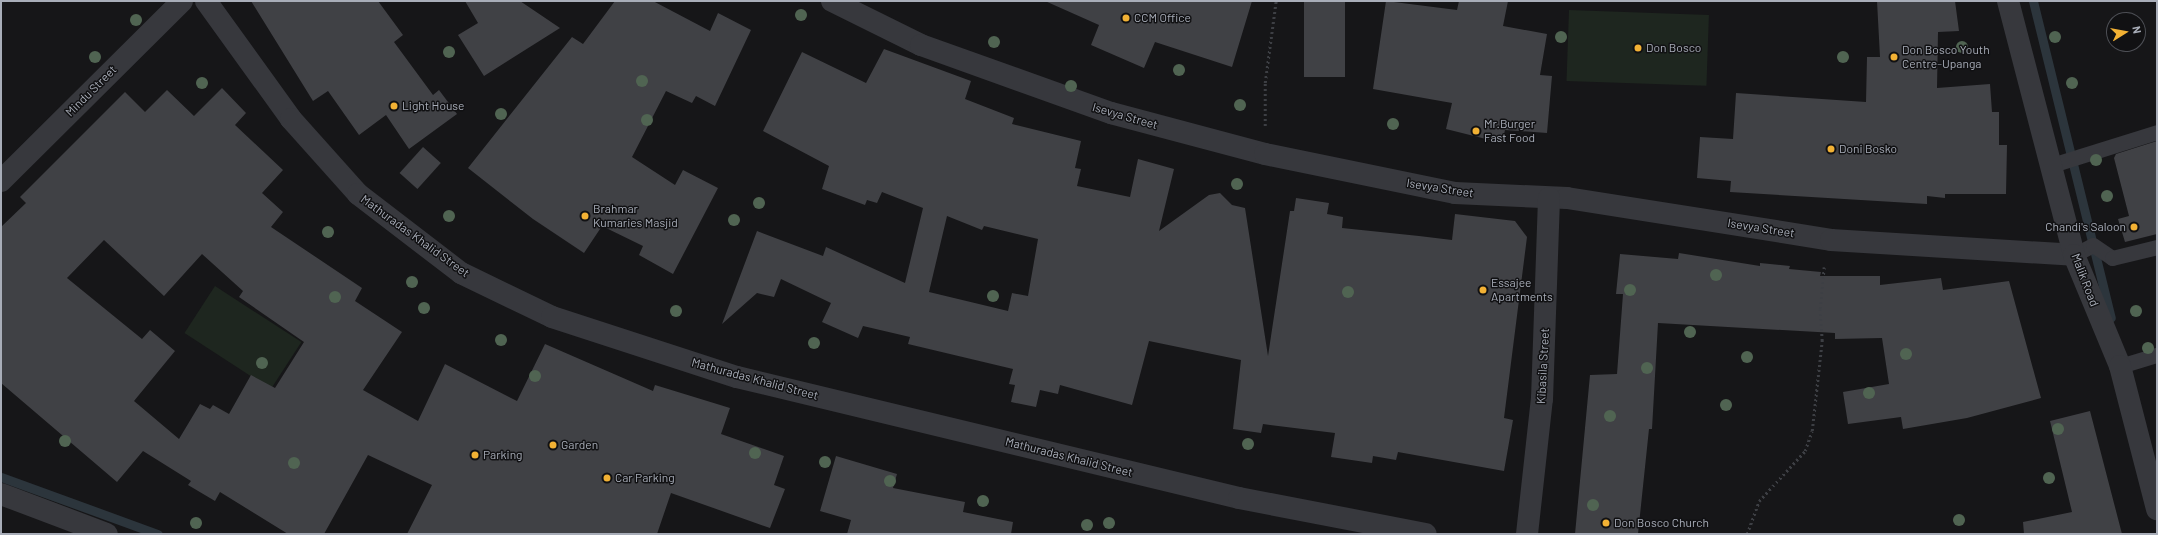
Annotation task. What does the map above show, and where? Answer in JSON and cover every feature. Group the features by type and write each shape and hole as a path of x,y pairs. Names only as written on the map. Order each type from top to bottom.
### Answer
{"street":[{"name":"Mindu Street","path":"1,181 182,1"},
{"name":"Mathuradas Khalid Street","path":"206,1 291,119 358,194 461,273 552,317 737,377 1239,498 1426,534"},
{"name":"Isevya Street","path":"832,1 921,45 1111,113 1265,154 1455,193 1549,198 1615,205 1831,240 2074,255"},
{"name":"Malik Road","path":"2008,1 2052,165 2074,255 2120,366 2157,509"},
{"name":"Kibasila Street","path":"1528,534 1542,399 1549,198"},
{"path":"1,494 107,534"}],"lane":[{"path":"2052,165 2157,132"},
{"path":"2074,255 2093,245 2112,258 2157,247"},
{"path":"2120,366 2157,355"}],"path":[{"path":"1265,154 1266,83 1276,1"},
{"path":"1747,534 1759,501 1805,451 1812,431 1822,341 1822,275 1831,240"}],"shaded area":[{"name":"Don Bosco","path":"1569,10 1709,15 1706,86 1567,81"},
{"path":"215,286 301,342 271,389 185,333"}],"building":[{"path":"251,1 378,1 403,35 394,42 433,95 439,90 457,114 409,149 386,115 359,135 328,91 313,101"},
{"path":"465,1 520,1 560,28 484,76 458,35 478,23"},
{"path":"615,1 653,1 710,31 718,13 751,30 715,106 696,96 692,103 666,91 632,157 675,185 683,170 718,188 673,274 639,255 643,246 602,226 584,253 533,219 468,168 572,37 583,44"},
{"path":"1045,1 1252,1 1232,67 1155,42 1144,68 1091,45 1099,25"},
{"path":"1304,1 1345,1 1345,77 1304,77"},
{"path":"1386,1 1457,10 1459,1 1508,1 1503,26 1547,34 1540,75 1552,76 1547,133 1505,130 1502,143 1446,129 1452,103 1373,89"},
{"path":"1877,1 1955,1 1959,31 1938,32 1937,88 1990,84 1992,112 1999,112 1999,145 2007,145 2006,194 1945,194 1945,198 1927,196 1927,204 1730,192 1731,181 1697,178 1700,137 1733,139 1736,93 1866,102 1867,57 1880,57"},
{"path":"884,49 971,81 965,99 1014,118 1012,124 1081,141 1075,168 1081,169 1077,186 1130,197 1138,159 1174,169 1159,231 1209,195 1220,193 1232,205 1245,208 1268,356 1290,211 1294,211 1296,198 1329,203 1327,214 1343,217 1342,228 1452,240 1455,214 1515,221 1527,237 1504,418 1513,420 1504,471 1398,452 1396,460 1373,456 1372,463 1331,457 1335,433 1263,424 1261,433 1233,429 1241,360 1149,341 1132,405 1060,385 1058,394 1040,390 1036,407 1011,402 1015,385 1009,384 1013,369 908,344 910,337 863,326 858,338 822,322 831,303 781,279 774,297 757,293 722,324 757,231 823,256 826,247 905,283 923,208 882,192 877,203 867,200 865,205 822,189 829,166 763,131 802,52 866,83","holes":["947,216 982,230 984,226 1038,239 1028,296 1012,293 1008,311 929,292"]},
{"path":"222,88 246,113 235,125 283,170 262,193 283,212 271,227 362,288 355,301 402,332 363,390 418,421 445,364 517,401 545,344 653,391 655,385 730,408 721,434 784,456 774,485 785,489 770,528 671,493 657,534 407,534 432,485 368,455 324,534 288,534 220,492 215,501 188,485 191,481 143,451 117,482 1,383 1,227 26,203 20,197 125,92 145,112 167,90 194,116","holes":["104,240 164,296 202,254 243,291 239,297 304,342 275,388 251,375 229,414 213,405 210,409 200,404 179,439 134,401 175,351 150,330 142,339 67,278"]},
{"path":"2157,141 2157,234 2125,242 2118,219 2129,216 2114,158 2116,154"},
{"path":"423,147 441,163 417,189 400,173"},
{"path":"1679,253 1760,266 1760,263 1790,266 1789,269 1821,272 1820,276 1880,276 1880,285 1941,278 1943,290 2009,281 2041,398 1967,418 1903,429 1901,417 1848,424 1843,392 1889,384 1882,338 1835,339 1835,333 1658,323 1652,429 1649,429 1638,534 1575,534 1590,375 1617,374 1623,294 1616,294 1620,254 1678,259"},
{"path":"2090,411 2122,534 2024,534 2023,522 2072,512 2050,421"},
{"path":"836,456 897,474 893,488 965,502 963,512 1013,522 1011,534 847,534 851,520 820,511"}],"waterway":[{"path":"2033,1 2111,318"},
{"path":"1,477 158,534"}],"place":[{"name":"CCM Office","path":"1126,18"},
{"name":"Don Bosco","path":"1638,48"},
{"name":"Don Bosco Youth Centre-Upanga","path":"1894,57"},
{"name":"Light House","path":"394,106"},
{"name":"Mr.Burger Fast Food","path":"1476,131"},
{"name":"Doni Bosko","path":"1831,149"},
{"name":"Brahmar Kumaries Masjid","path":"585,216"},
{"name":"Chandi's Saloon","path":"2134,227"},
{"name":"Essajee Apartments","path":"1483,290"},
{"name":"Garden","path":"553,445"},
{"name":"Parking","path":"475,455"},
{"name":"Car Parking","path":"607,478"},
{"name":"Don Bosco Church","path":"1606,523"}]}
